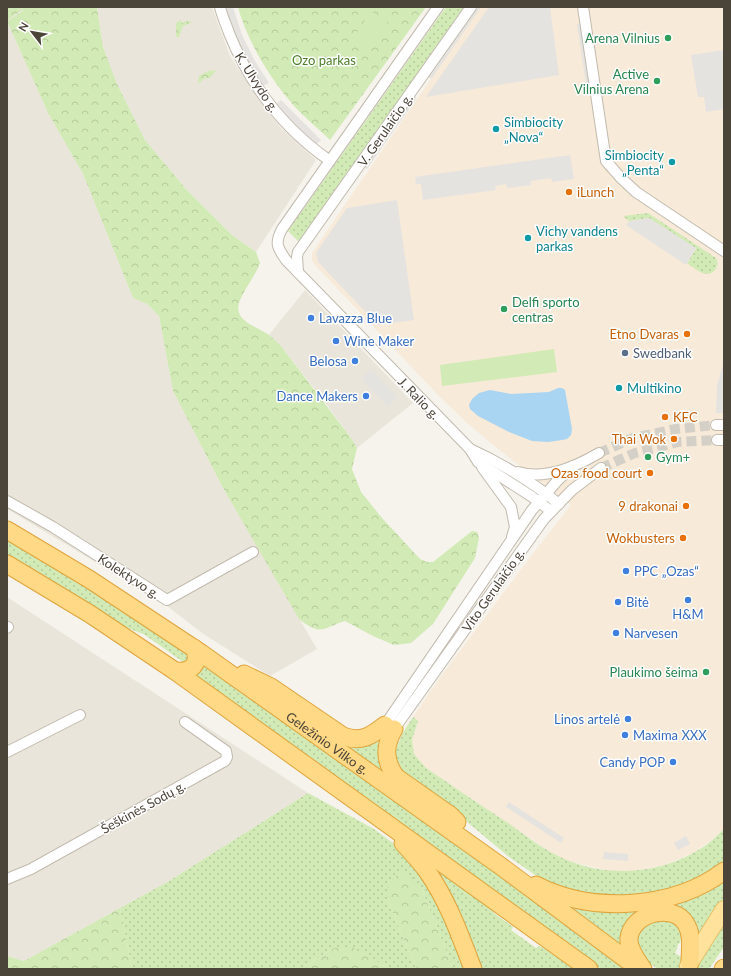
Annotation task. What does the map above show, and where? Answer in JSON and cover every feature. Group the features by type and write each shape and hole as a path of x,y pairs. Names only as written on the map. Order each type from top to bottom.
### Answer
{"highway":[{"name":"Geležinio Vilko g.","path":"7,530 89,579 198,651 496,862 639,969"},
{"path":"7,564 90,614 175,671 589,969"},
{"path":"175,671 183,672 194,666 198,651 271,687 343,736 350,739 359,740 390,727 387,759 390,769 396,777 450,815 496,862 546,890 573,898 608,904 649,902 685,893 704,884 724,871"},
{"path":"372,812 418,859 435,884 455,923 473,969"},
{"path":"643,969 630,946 629,939 636,922 651,914 672,913 679,916 686,923 691,939 688,966"}],"main road":[{"path":"688,966 724,909"},
{"path":"717,969 724,959"}],"street":[{"name":"K. Ulvydo g.","path":"220,7 235,47 248,72 266,100 290,128 330,161"},
{"name":"V. Gerulaičio g.","path":"279,249 277,243 278,236 282,229 438,7"},
{"name":"V. Gerulaičio g.","path":"298,252 471,7"},
{"path":"582,7 606,161 636,192 724,251"},
{"path":"279,249 292,253 298,252 296,262 298,271"},
{"path":"279,249 286,260 298,271"},
{"name":"J. Ralio g.","path":"298,271 470,449 478,462 551,511"},
{"path":"470,449 483,455 546,493 559,504"},
{"path":"507,469 531,475 539,475 573,466 599,453"},
{"path":"478,462 511,507 515,527 512,539"},
{"name":"Vito Gerulaičio g.","path":"390,727 512,539 546,493 573,466"},
{"name":"Vito Gerulaičio g.","path":"390,727 551,511 572,490 601,468"},
{"name":"Kolektyvo g.","path":"7,502 53,527 167,600 253,552"},
{"path":"7,752 80,715"},
{"name":"Šeškinės Sodų g.","path":"7,879 31,869 225,761 227,757 226,751 185,722"}],"shaded area":[{"path":"7,7 20,7 23,11 7,21"},
{"path":"97,7 212,7 230,56 261,103 280,127 316,160 256,252 232,235 186,189 145,140 117,84 103,47"},
{"path":"224,7 233,7 242,35 255,61 269,83 263,86 248,64 236,39"},
{"path":"431,7 436,7 342,140 339,139"},
{"path":"478,7 481,7 432,78 428,78"},
{"path":"480,7 724,7 724,829 693,853 665,865 636,871 610,871 568,861 552,853 426,768 414,754 412,740 418,721 413,717 439,679 571,505 498,449 466,422 440,397 314,264 312,260 312,253"},
{"path":"489,7 550,7 559,75 426,97"},
{"path":"7,21 48,113 83,174 133,298 147,304 159,316 173,391 223,488 317,649 270,676 202,633 162,602 7,509"},
{"path":"577,24 581,24 591,90 587,91"},
{"path":"724,50 724,109 706,112 704,97 698,97 691,55"},
{"path":"415,96 416,99 367,169 365,168"},
{"path":"281,100 321,140 316,145 275,105"},
{"path":"570,155 574,179 552,182 551,178 531,181 531,185 507,188 506,184 495,186 496,190 423,200 421,184 416,184 415,177"},
{"path":"397,200 414,320 378,325 318,262 316,253 347,208"},
{"path":"649,218 696,248 686,265 626,225 629,221"},
{"path":"305,290 413,403 357,448 324,401 281,346 269,335"},
{"path":"724,361 724,413 716,413 717,385"},
{"path":"371,369 397,397 388,407 362,379"},
{"path":"7,597 308,793 169,881 24,961 7,956"},
{"path":"509,802 564,838 561,843 506,807"},
{"path":"686,836 690,844 678,850 674,843"},
{"path":"604,852 628,854 628,861 603,859"}],"green space":[{"path":"7,7 19,7 22,10 7,20"},
{"path":"20,7 97,7 103,47 117,84 145,140 186,189 232,235 256,252 260,263 242,296 238,311 245,320 269,335 281,346 351,438 357,448 352,469 361,492 382,518 420,559 427,562 433,562 472,531 477,532 479,538 475,558 433,624 411,643 394,645 345,621 326,628 318,629 307,625 299,619 223,488 173,391 159,316 147,304 133,298 83,174 48,113 7,21 23,11"},
{"name":"Ozo parkas","path":"238,7 426,7 330,140 294,106 274,81 252,44"},
{"path":"446,7 464,7 299,242 288,231"},
{"path":"371,11 388,22 367,54 350,43"},
{"path":"181,20 182,23 188,21 193,22 183,26 179,37 176,37 176,23"},
{"path":"216,70 210,78 198,83 199,76 208,71"},
{"path":"648,213 716,258 717,267 715,270 712,273 704,273 687,263 696,249 649,218 629,221 623,216"},
{"path":"554,349 557,372 442,386 440,365"},
{"path":"7,536 185,651 189,655 189,659 186,662 183,662 145,635 118,624 7,555"},
{"path":"202,666 207,667 467,852 628,969 601,969 200,681 196,673"},
{"path":"413,717 418,721 412,740 414,754 426,768 538,844 560,857 598,869 631,871 647,869 679,860 693,853 710,842 724,829 724,867 682,890 598,899 544,881 509,857 447,805 404,775 399,768 396,759 396,749 402,734"},
{"path":"381,738 392,778 343,743 367,744"},
{"path":"308,793 374,829 393,843 414,864 428,883 467,969 453,969 422,890 387,898 412,960 418,969 387,969 382,964 334,948 300,969 132,969 120,908 169,881"},
{"path":"426,859 476,894 495,914 513,927 511,930 536,948 539,946 551,952 577,969 481,969"},
{"path":"402,872 412,877 422,890 453,969 418,969 412,960 387,898 388,886 392,879"},
{"path":"724,876 724,898 695,942 694,930 645,912 627,950 558,900 598,910"},
{"path":"120,908 132,969 7,969 7,956 24,961"},
{"path":"662,919 675,921 682,932 680,943 678,944 675,953 695,966 724,921 724,947 709,969 658,969 646,961 634,941 637,929"},
{"path":"352,947 382,964 387,969 300,969 334,948"}],"water":[{"path":"558,388 565,390 572,429 571,435 567,439 562,440 548,442 532,441 509,432 478,416 470,409 469,405 472,399 479,393 490,390 511,394 549,392"}],"tunnel":[{"path":"599,453 633,438 676,429 716,425"},
{"path":"601,468 635,453 678,442 717,440"}],"place":[{"name":"Arena Vilnius","path":"668,38"},
{"name":"Active Vilnius Arena","path":"657,81"},
{"name":"Simbiocity „Nova“","path":"496,129"},
{"name":"Simbiocity „Penta“","path":"672,162"},
{"name":"iLunch","path":"569,192"},
{"name":"Vichy vandens parkas","path":"528,238"},
{"name":"Delfi sporto centras","path":"504,309"},
{"name":"Lavazza Blue","path":"311,318"},
{"name":"Etno Dvaras","path":"687,334"},
{"name":"Wine Maker","path":"336,341"},
{"name":"Swedbank","path":"625,353"},
{"name":"Belosa","path":"355,361"},
{"name":"Multikino","path":"619,388"},
{"name":"Dance Makers","path":"366,396"},
{"name":"KFC","path":"665,417"},
{"name":"Thai Wok","path":"674,439"},
{"name":"Gym+","path":"648,457"},
{"name":"Ozas food court","path":"650,473"},
{"name":"9 drakonai","path":"686,506"},
{"name":"Wokbusters","path":"683,538"},
{"name":"PPC „Ozas“","path":"626,571"},
{"name":"H&M","path":"688,600"},
{"name":"Bitė","path":"618,602"},
{"name":"Narvesen","path":"616,633"},
{"name":"Plaukimo šeima","path":"706,672"},
{"name":"Linos artelė","path":"628,719"},
{"name":"Maxima XXX","path":"625,735"},
{"name":"Candy POP","path":"673,762"}]}
